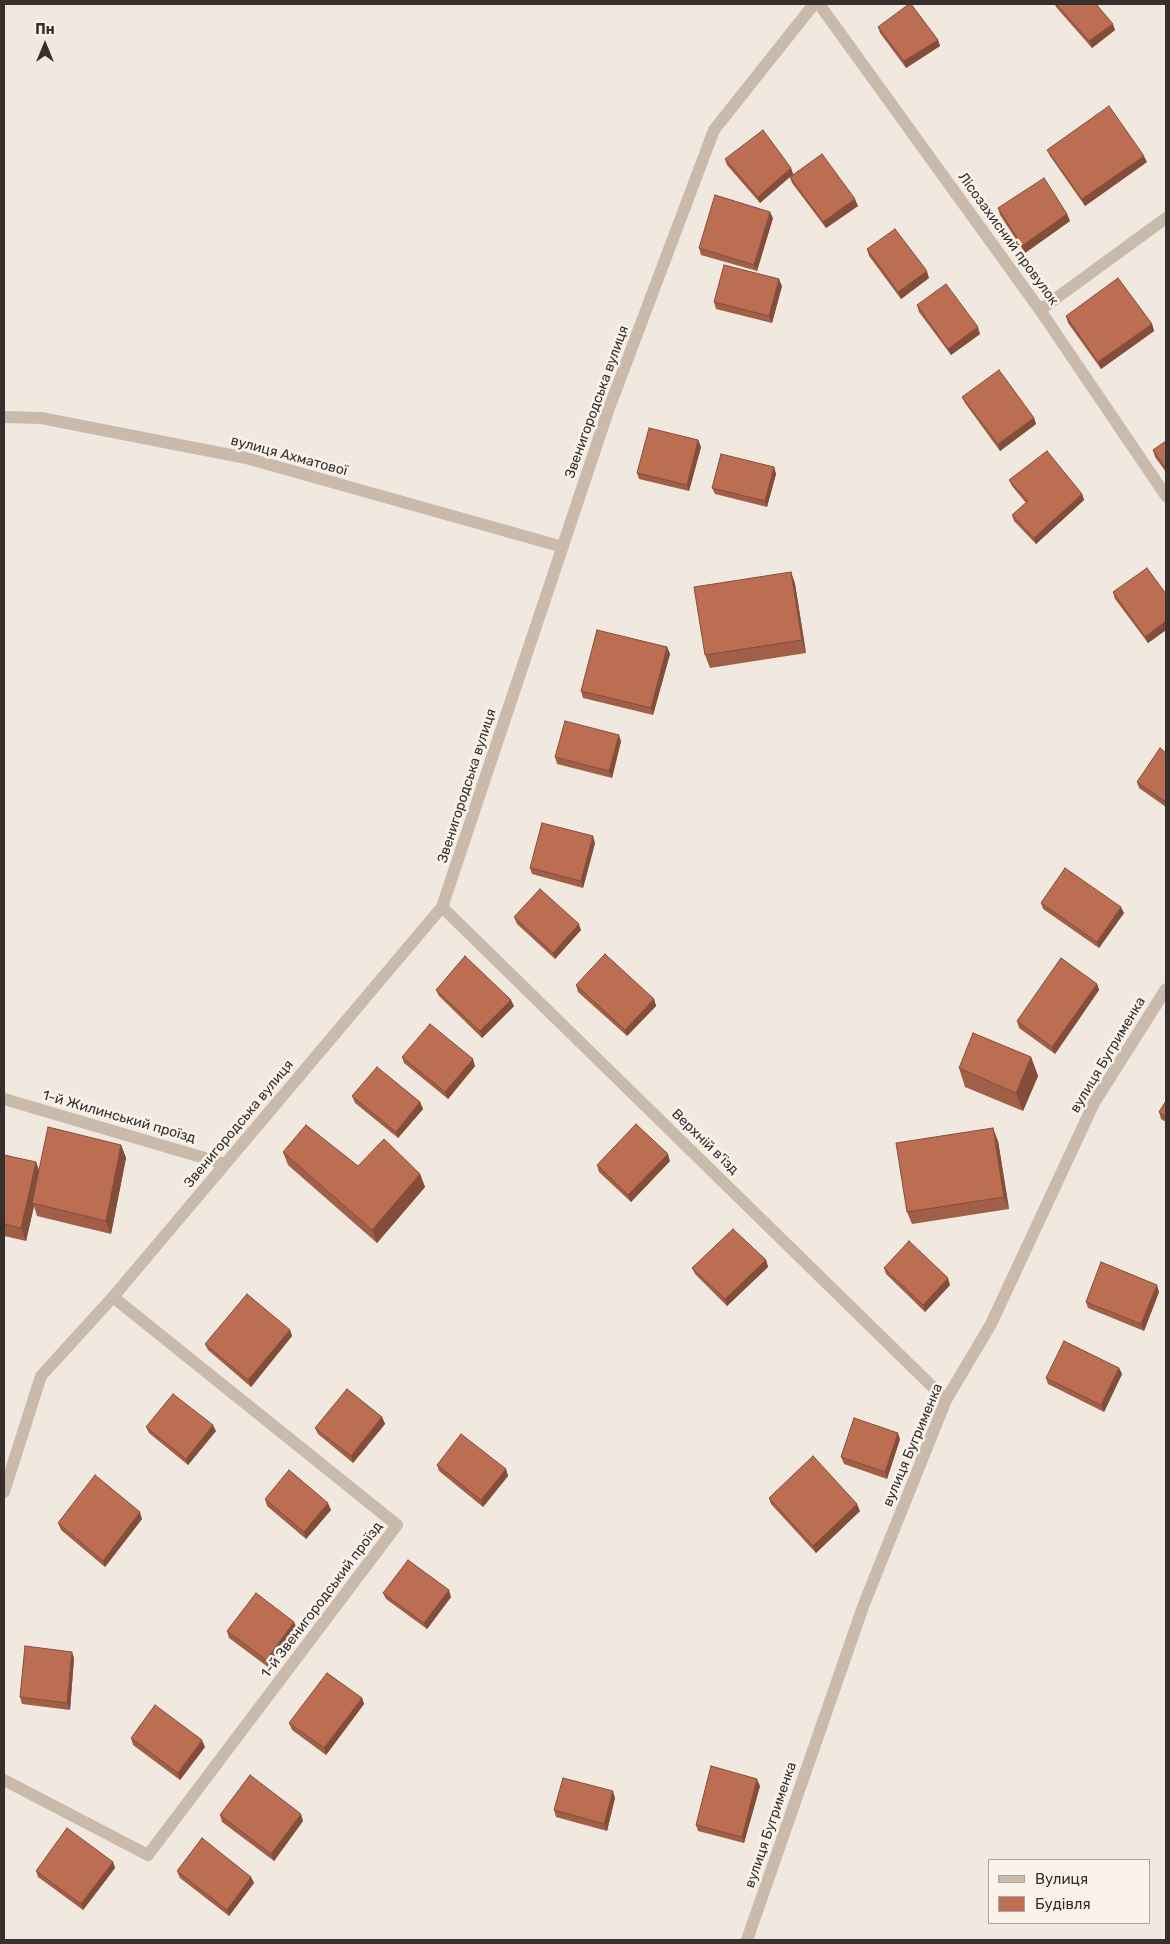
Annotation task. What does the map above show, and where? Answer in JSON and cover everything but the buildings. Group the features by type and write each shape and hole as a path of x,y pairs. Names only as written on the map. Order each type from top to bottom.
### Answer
{"street":[{"name":"Звенигородська вулиця","path":"4,1492 41,1376 113,1297 442,907 608,411 714,130 814,4"},
{"name":"Лісозахисний провулок","path":"819,4 1040,310 1166,496"},
{"path":"1040,310 1166,218"},
{"name":"вулиця Ахматової","path":"4,417 41,418 246,458 563,547"},
{"name":"Верхній в'їзд","path":"442,907 946,1400"},
{"name":"вулиця Бугрименка","path":"747,1940 864,1604 946,1400 991,1324 1094,1103 1166,989"},
{"name":"1-й Жилинський проїзд","path":"4,1099 226,1164"},
{"name":"1-й Звенигородський проїзд","path":"4,1780 148,1855 397,1525 113,1297"}]}
